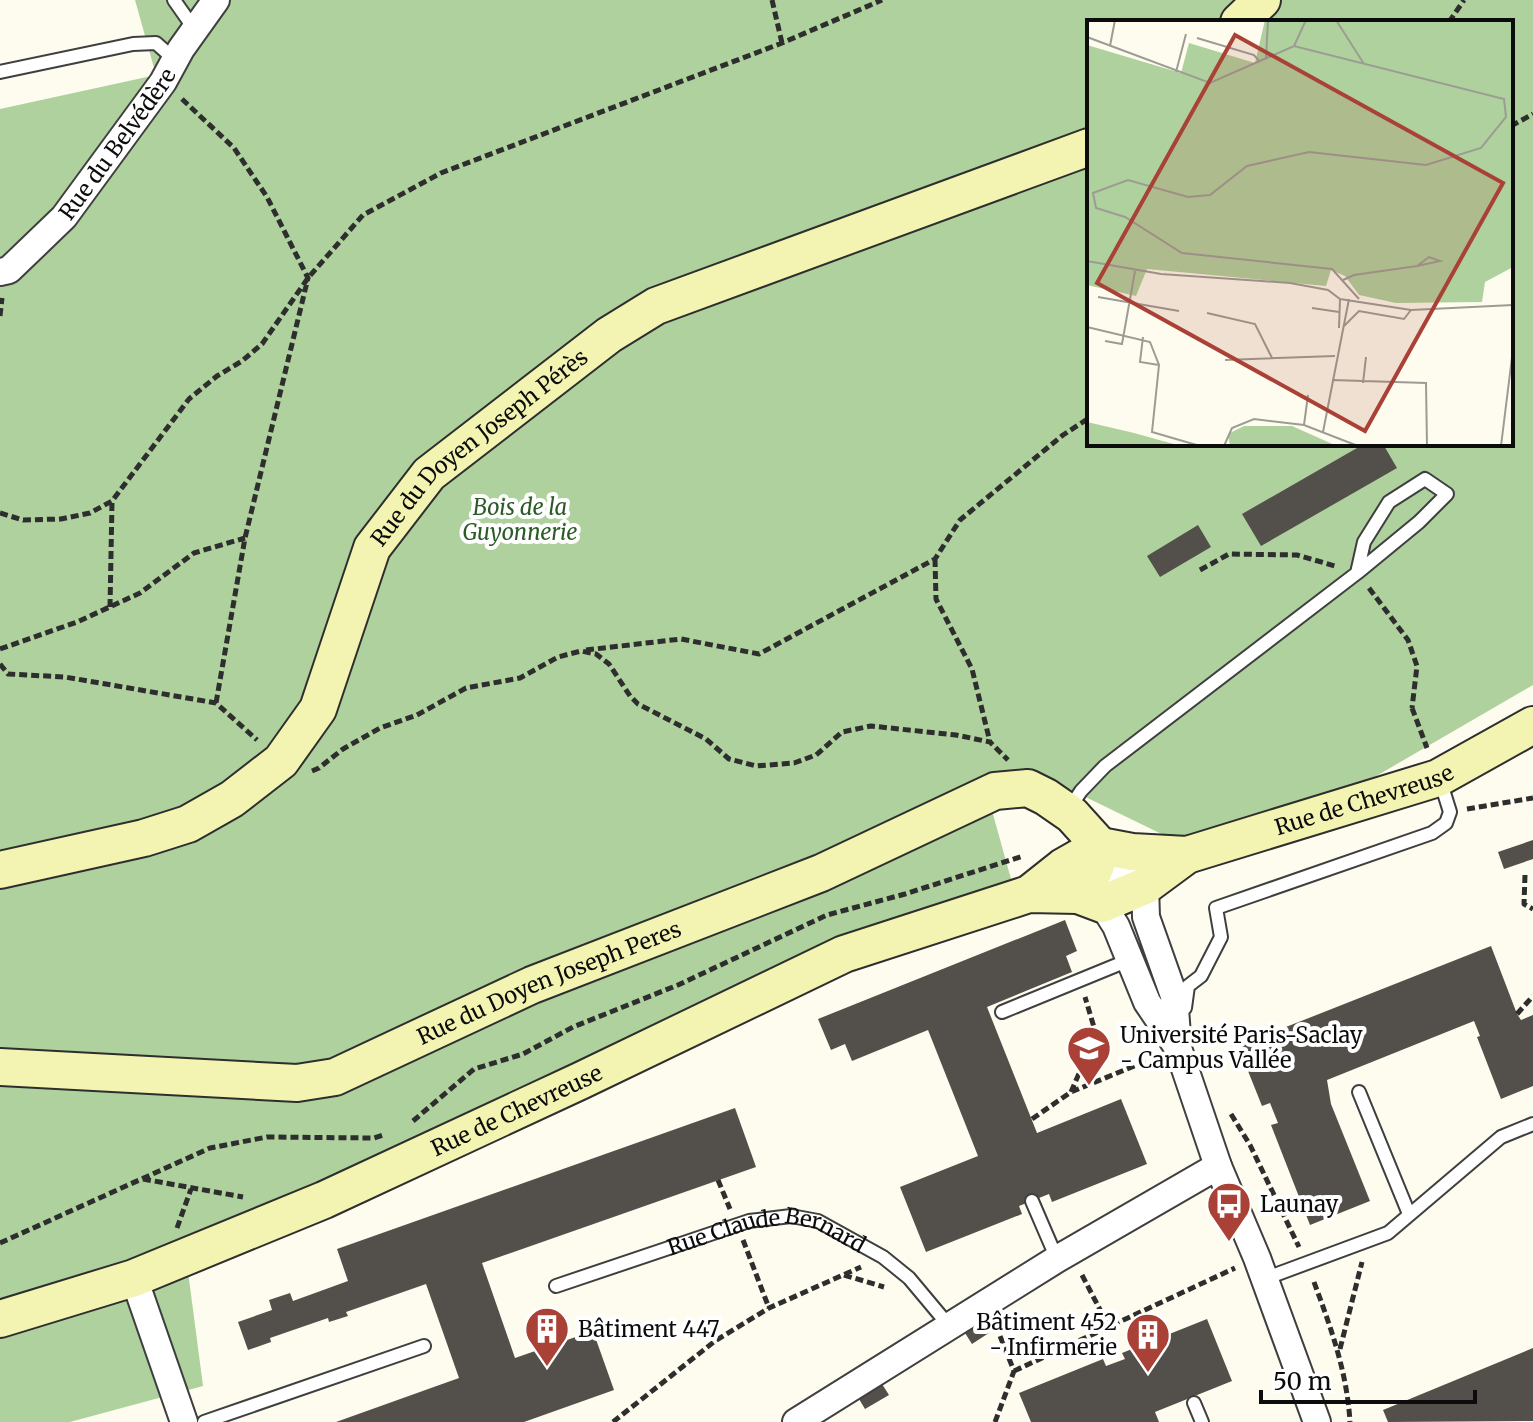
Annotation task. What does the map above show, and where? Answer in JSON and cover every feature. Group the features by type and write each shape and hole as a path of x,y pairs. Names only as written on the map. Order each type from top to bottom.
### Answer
{"street":[{"name":"Rue du Belvédère","path":"0,272 9,270 64,217 216,0"},
{"path":"1241,20 1262,0"},
{"name":"Rue du Doyen Joseph Pérès","path":"0,870 144,838 188,824 232,799 281,761 318,709 372,548 429,474 609,335 656,306 1087,148"},
{"name":"Rue de Chevreuse","path":"0,1319 134,1278 324,1200 594,1075 844,954 1029,894 1085,854 1187,855 1438,778 1533,725"},
{"name":"Rue du Doyen Joseph Peres","path":"0,1067 297,1083 335,1077 532,985 821,873 995,791 1028,788 1085,854"},
{"path":"1085,854 1145,886"},
{"path":"1085,854 1147,1002 1178,1048"},
{"path":"1145,886 1187,855"},
{"path":"1145,886 1146,917 1174,996 1178,1048 1254,1272 1317,1422"},
{"path":"796,1422 1057,1259 1218,1166"},
{"path":"134,1278 184,1422"}],"lane":[{"path":"174,0 195,30"},
{"path":"0,72 133,44 156,43 169,71"},
{"path":"1085,854 1081,791 1105,766 1357,573 1419,522 1447,494 1425,479 1389,502 1364,542 1357,573"},
{"path":"1178,1048 1188,986 1201,976 1221,937 1216,908 1432,833 1446,823 1450,812 1438,778"},
{"path":"1002,1012 1129,960"},
{"path":"1359,1092 1409,1214"},
{"path":"1254,1272 1370,1241 1388,1233 1501,1137 1533,1124"},
{"path":"1032,1201 1057,1259"},
{"name":"Rue Claude Bernard","path":"556,1286 749,1221 791,1216 818,1221 883,1257 909,1278 950,1327"},
{"path":"204,1422 424,1346"},
{"path":"1194,1403 1202,1422"}],"path":[{"path":"772,0 782,43"},
{"path":"0,513 23,520 61,519 90,513 112,501 189,399 262,344 308,278 363,215 441,173 782,43 882,0"},
{"path":"1450,20 1464,0"},
{"path":"169,71 234,148 267,197 308,278 245,538 216,703"},
{"path":"1513,125 1533,114"},
{"path":"304,773 319,768 343,749 380,728 417,715 466,688 520,678 558,657 581,651 681,639 759,654 935,559 960,520 1063,435 1087,419"},
{"path":"110,607 112,501"},
{"path":"0,649 77,622 140,593 194,553 245,538"},
{"path":"935,559 936,599 972,669 990,742"},
{"path":"581,651 596,654 609,664 638,704 706,739 729,759 756,766 794,763 816,755 842,732 871,726 956,735 990,742 1015,766"},
{"path":"0,664 8,674 65,677 216,703 259,741"},
{"path":"1412,708 1438,778"},
{"path":"1450,812 1533,798"},
{"path":"404,1128 474,1069 523,1054 573,1027 678,985 827,915 905,894 1085,854"},
{"path":"1525,875 1524,904 1533,909"},
{"path":"1071,1092 1096,1034 1080,980"},
{"path":"1517,1014 1533,996"},
{"path":"1032,1119 1071,1092 1178,1048"},
{"path":"1227,1108 1250,1145 1299,1247"},
{"path":"0,1243 210,1148 267,1137 374,1138 394,1131"},
{"path":"140,1178 233,1197 249,1197"},
{"path":"1339,1350 1370,1241"},
{"path":"747,1250 769,1308"},
{"path":"613,1422 715,1341 769,1308 883,1257"},
{"path":"1014,1371 1254,1272"},
{"path":"1310,1273 1339,1350 1350,1422"},
{"path":"843,1275 883,1286 892,1294"},
{"path":"983,1306 1002,1337 1014,1371 995,1422"}],"green space":[{"name":"Bois de la Guyonnerie","path":"135,0 1533,0 1533,685 1359,786 1174,840 1069,789 989,800 1011,879 852,937 445,1137 184,1241 203,1386 70,1422 0,1422 0,109 156,75"}],"building":[{"path":"1361,446 1384,446 1397,468 1261,546 1242,514"},
{"path":"1198,525 1211,547 1160,577 1147,556"},
{"path":"1533,840 1533,859 1504,869 1498,852"},
{"path":"1065,920 1077,951 1066,956 1072,972 987,1007 1037,1133 1121,1099 1147,1164 1052,1202 1049,1194 1019,1206 1022,1214 926,1252 900,1187 978,1156 928,1030 852,1061 845,1044 831,1050 818,1019"},
{"path":"1491,946 1517,1014 1521,1020 1533,1015 1533,1086 1501,1099 1474,1021 1327,1080 1331,1104 1370,1201 1310,1225 1271,1125 1278,1123 1270,1103 1262,1106 1238,1046"},
{"path":"735,1108 756,1167 482,1263 515,1358 593,1331 614,1390 524,1422 336,1422 459,1378 426,1284 346,1312 348,1316 329,1322 328,1318 270,1338 271,1342 248,1350 238,1322 272,1310 269,1300 290,1293 293,1301 348,1281 337,1249"},
{"path":"988,1319 995,1329 972,1344 965,1333"},
{"name":"Bâtiment 452 - Infirmerie","path":"1207,1319 1232,1381 1155,1412 1159,1422 1031,1422 1019,1393 1103,1359 1106,1366 1125,1359 1122,1353"},
{"path":"1533,1348 1533,1421 1388,1422 1383,1410"},
{"path":"882,1384 889,1395 865,1409 859,1399"}],"place":[{"name":"Université Paris-Saclay - Campus Vallée","path":"1089,1087"},
{"name":"Launay","path":"1229,1243"},
{"name":"Bâtiment 447","path":"547,1368"},
{"name":"Bâtiment 452 - Infirmerie","path":"1148,1374"}]}
